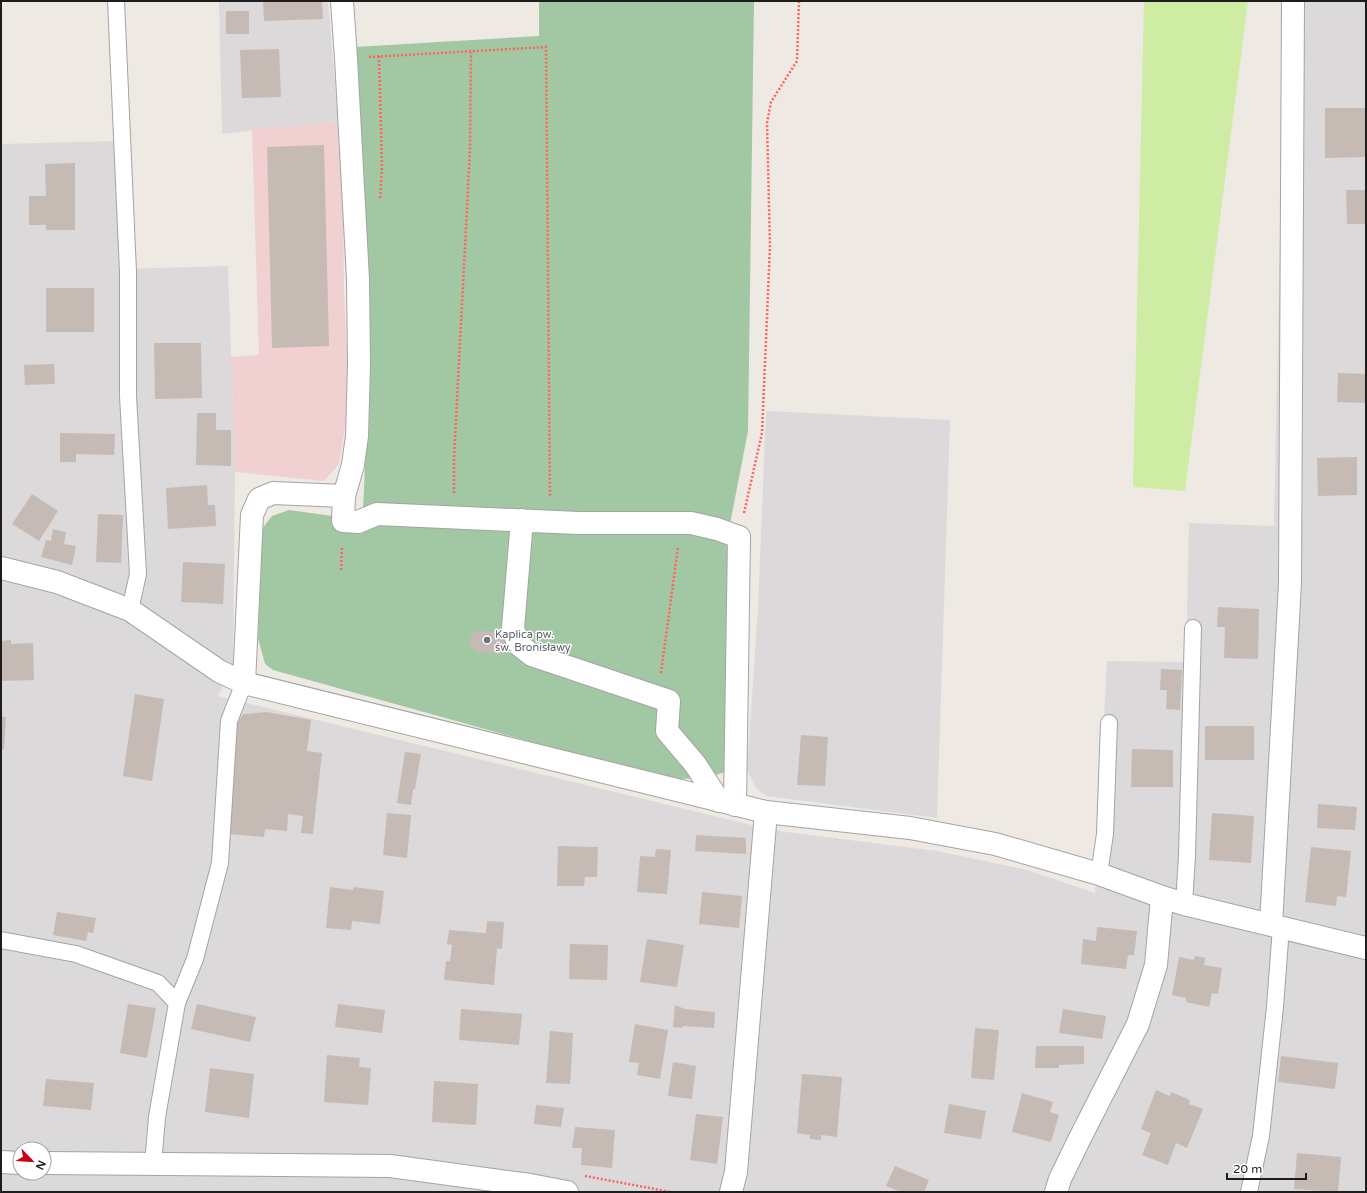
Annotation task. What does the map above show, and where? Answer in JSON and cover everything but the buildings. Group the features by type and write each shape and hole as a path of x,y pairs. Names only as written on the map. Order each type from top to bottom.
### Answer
{"street":[{"path":"342,1 358,279 359,364 357,436 353,465 344,496 343,521 358,522 377,514 578,522 691,523 717,529 739,537 727,803"},
{"path":"1276,926 1290,583 1293,1"},
{"path":"244,683 252,515 259,499 273,493 344,496"},
{"path":"522,520 513,628 518,644 532,655 669,701 667,732 727,803"},
{"path":"1,568 58,582 130,610 219,671 244,683 766,812 910,828 995,844 1099,874 1162,898 1366,947"},
{"path":"731,1192 736,1172 766,812"},
{"path":"1056,1192 1060,1179 1080,1138 1138,1024 1156,965 1162,898"},
{"path":"1,1162 12,1163"},
{"path":"52,1163 390,1166 530,1185 567,1192"}],"lane":[{"path":"116,1 128,272 128,396 138,574 130,610"},
{"path":"1184,904 1187,856 1193,628"},
{"path":"153,1164 157,1117 177,1003 195,959 220,862 229,721 244,683"},
{"path":"1099,874 1106,834 1110,723"},
{"path":"1249,1192 1261,1136 1275,1007 1276,926"},
{"path":"1,940 76,954 158,983 177,1003"}],"path":[{"path":"739,537 762,433 770,246 767,123 771,102 797,61 799,1"},
{"path":"346,58 546,47 550,521"},
{"path":"454,517 455,451 470,158 472,52"},
{"path":"379,56 382,167 380,206"},
{"path":"658,697 678,546"}],"shaded area":[{"path":"219,1 328,1 338,121 222,134"},
{"path":"1285,1 1366,1 1366,1192 1,1192 1,144 118,141 124,269 228,266 235,472 233,663 218,696 747,824 786,832 937,851 1027,870 1095,893 1107,661 1186,662 1189,523 1274,526"},
{"path":"342,121 344,291 349,403 339,464 324,481 235,472 231,357 259,355 252,130"},
{"path":"766,411 950,420 937,818 766,796 756,788 747,770 758,608"}],"green space":[{"path":"539,1 754,1 748,431 726,545 733,559 725,772 706,778 679,779 553,748 273,670 265,664 258,638 262,529 272,516 289,510 347,518 363,509 370,361 355,47 539,36"},
{"path":"1144,1 1248,1 1185,491 1133,487"}],"place":[{"name":"Kaplica pw. św. Bronisławy","path":"487,640"}]}
